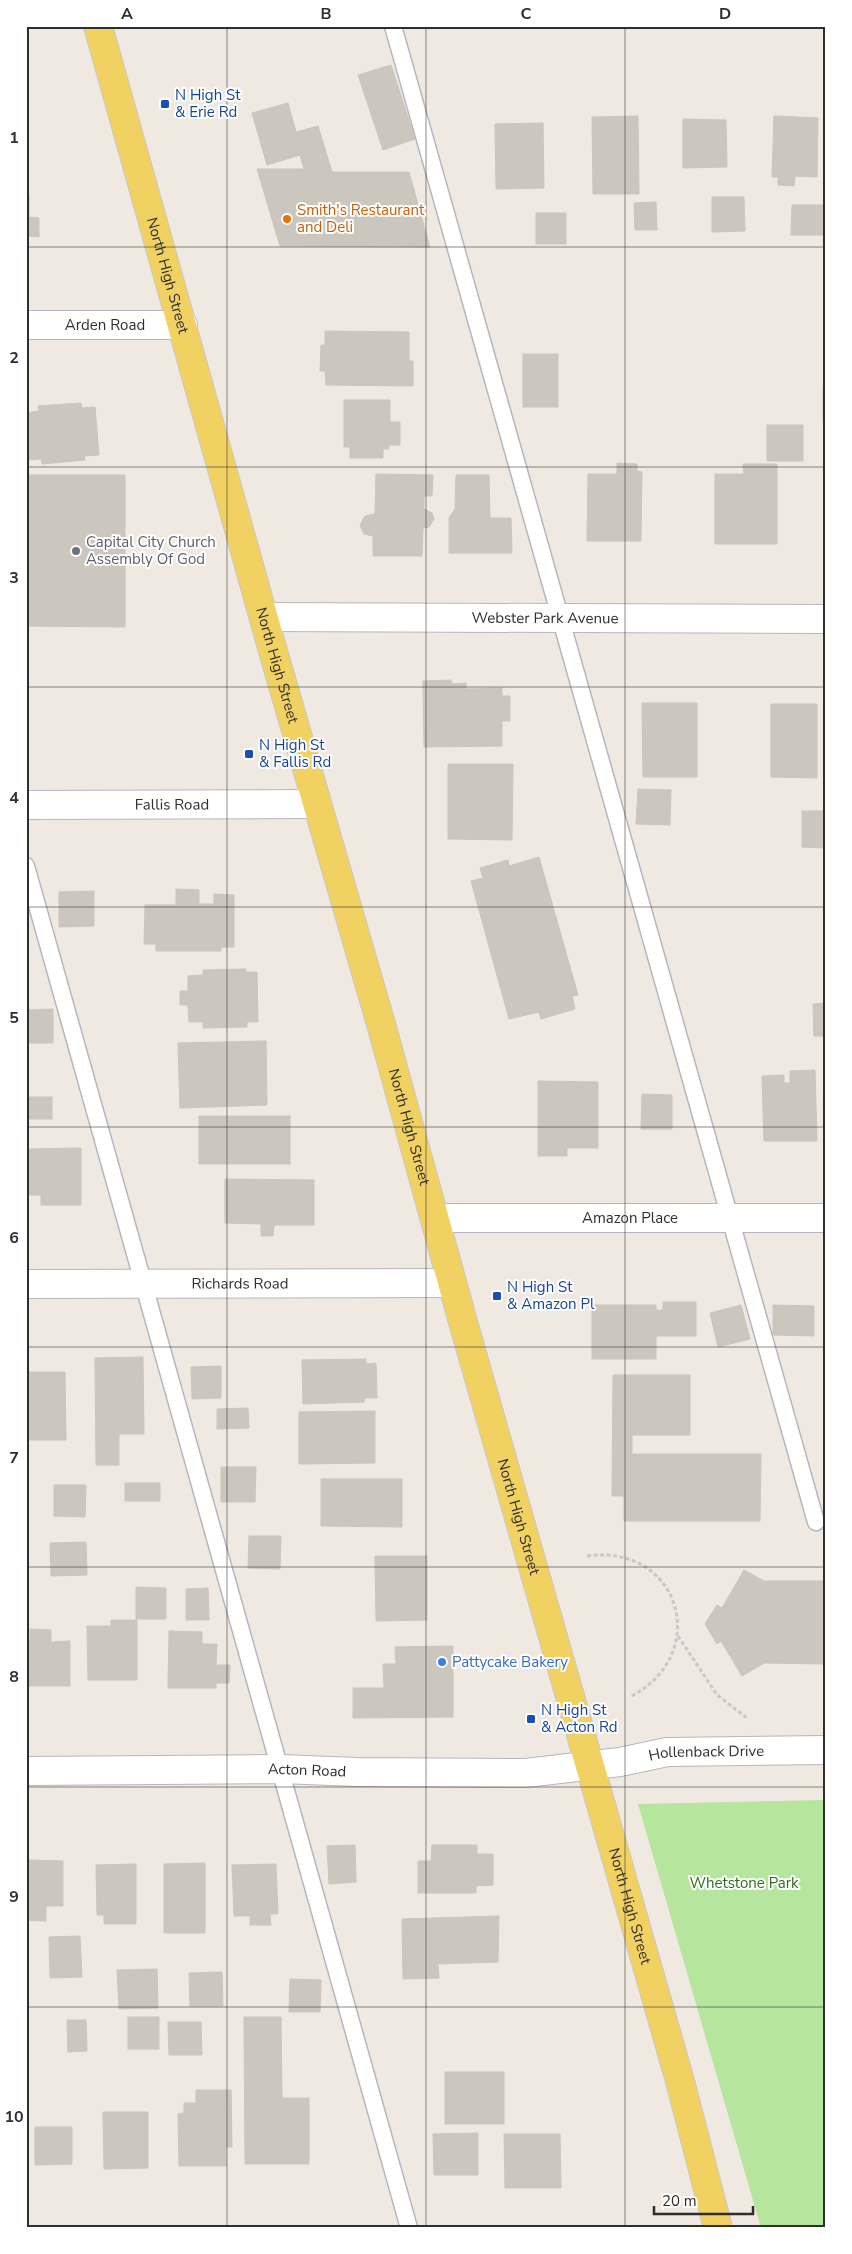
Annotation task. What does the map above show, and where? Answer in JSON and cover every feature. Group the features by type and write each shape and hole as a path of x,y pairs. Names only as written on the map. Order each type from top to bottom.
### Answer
{"main road":[{"name":"North High Street","path":"98,26 435,1218 452,1284 680,2082 718,2228"}],"street":[{"name":"Arden Road","path":"26,325 183,325"},
{"name":"Webster Park Avenue","path":"264,617 826,619"},
{"name":"Fallis Road","path":"26,805 317,804"},
{"name":"Amazon Place","path":"435,1218 826,1218"},
{"name":"Richards Road","path":"26,1284 452,1284"},
{"name":"Hollenback Drive","path":"589,1766 620,1762 667,1752 826,1750"},
{"name":"Acton Road","path":"26,1771 281,1769 357,1772 526,1772 589,1766"}],"lane":[{"path":"393,26 816,1522"},
{"path":"26,866 410,2228"}],"path":[{"path":"587,1556 608,1555 629,1558 653,1573 670,1595 678,1622 678,1636 669,1662 652,1684 630,1697"},
{"path":"678,1636 717,1695 747,1718"}],"green space":[{"name":"Whetstone Park","path":"826,1800 826,2228 761,2228 638,1804"}],"building":[{"path":"391,65 415,139 383,150 358,75"},
{"path":"288,103 296,132 318,126 332,172 409,172 430,247 280,246 257,169 304,169 300,155 267,165 252,113"},
{"path":"638,116 639,194 593,194 592,117"},
{"path":"774,116 818,118 817,177 795,176 794,186 778,185 778,177 772,177"},
{"path":"683,119 726,120 727,167 683,168"},
{"path":"543,123 544,188 496,189 495,124"},
{"path":"26,193 29,194 29,217 39,218 39,237 27,236 26,259"},
{"path":"712,197 744,197 745,231 712,232"},
{"path":"656,202 657,230 635,230 634,203"},
{"path":"792,205 826,205 826,235 791,235"},
{"path":"536,213 566,213 566,244 536,244"},
{"path":"325,331 409,332 409,361 413,361 413,386 326,385 325,371 320,371 321,345 325,345"},
{"path":"523,354 558,354 558,407 523,407"},
{"path":"823,388 826,388 826,419 823,419"},
{"path":"344,400 390,400 390,422 400,422 400,445 389,445 389,449 383,449 383,458 350,458 350,447 344,447"},
{"path":"81,403 82,408 95,407 99,455 84,456 85,460 42,464 41,459 26,460 26,413 39,411 38,406"},
{"path":"767,425 803,425 803,461 767,461"},
{"path":"617,463 637,464 637,471 642,472 641,541 587,541 588,474 617,474"},
{"path":"743,464 777,464 777,544 715,544 715,474 744,474"},
{"path":"376,474 433,475 432,496 424,496 424,509 432,513 434,519 429,527 423,528 422,556 373,556 373,536 364,534 360,525 365,516 375,514"},
{"name":"Capital City Church Assembly Of God","path":"26,475 125,475 125,627 26,626"},
{"path":"456,475 489,475 490,518 511,518 512,553 449,553 449,518 455,509"},
{"path":"451,680 452,684 466,683 466,689 502,688 502,696 510,696 510,721 502,721 502,746 424,747 423,681"},
{"path":"642,703 697,703 697,777 643,777"},
{"path":"771,704 817,704 817,778 771,777"},
{"path":"448,764 513,764 512,840 448,839"},
{"path":"638,789 671,790 670,825 636,824"},
{"path":"802,811 826,811 826,848 802,847"},
{"path":"539,857 578,995 572,996 575,1009 541,1019 539,1012 509,1019 471,881 483,878 480,868 508,860 509,866"},
{"path":"176,889 199,890 199,904 214,904 214,894 234,895 234,947 221,947 221,951 156,951 156,944 144,944 145,905 176,905"},
{"path":"94,891 94,926 59,927 59,892"},
{"path":"246,969 246,972 257,972 258,1022 247,1022 247,1027 203,1028 203,1022 189,1022 188,1005 180,1005 180,991 188,991 188,976 203,975 203,970"},
{"path":"826,1003 826,1036 814,1036 813,1004"},
{"path":"53,1009 53,1043 26,1043 26,1010"},
{"path":"266,1041 267,1105 180,1108 178,1043"},
{"path":"815,1070 817,1141 764,1141 762,1076 784,1075 784,1083 790,1083 790,1071"},
{"path":"538,1081 598,1082 598,1148 567,1148 567,1156 538,1156"},
{"path":"642,1094 672,1095 672,1129 641,1129"},
{"path":"26,1097 52,1097 52,1119 26,1119"},
{"path":"199,1116 290,1116 290,1164 199,1164"},
{"path":"81,1148 81,1205 41,1205 41,1195 26,1195 26,1149"},
{"path":"225,1179 314,1180 314,1225 274,1225 273,1236 261,1236 261,1224 225,1223"},
{"path":"663,1302 696,1302 696,1336 656,1336 656,1359 592,1359 592,1305 656,1305 656,1310 663,1310"},
{"path":"741,1305 750,1339 718,1347 710,1313"},
{"path":"773,1305 814,1306 814,1336 773,1335"},
{"path":"143,1357 144,1434 119,1434 119,1465 96,1465 95,1358"},
{"path":"366,1359 366,1364 376,1363 377,1398 365,1398 364,1402 303,1404 302,1360"},
{"path":"221,1366 221,1398 192,1399 191,1367"},
{"path":"26,1372 65,1372 66,1440 26,1440"},
{"path":"613,1375 690,1375 690,1435 632,1435 632,1454 761,1454 760,1521 624,1521 624,1496 612,1496"},
{"path":"248,1408 249,1428 217,1429 217,1409"},
{"path":"375,1411 375,1463 299,1464 299,1412"},
{"path":"221,1467 256,1467 255,1502 221,1502"},
{"path":"321,1479 402,1479 402,1527 321,1526"},
{"path":"125,1483 160,1483 160,1501 125,1501"},
{"path":"54,1485 86,1485 85,1517 54,1516"},
{"path":"249,1536 281,1536 280,1569 248,1568"},
{"path":"86,1542 87,1575 51,1576 50,1543"},
{"path":"375,1556 427,1556 427,1620 376,1621"},
{"path":"744,1570 764,1581 826,1581 826,1664 764,1663 742,1676 721,1641 717,1644 705,1624 717,1605 722,1608"},
{"path":"136,1587 166,1588 166,1619 136,1619"},
{"path":"208,1588 209,1620 186,1620 186,1589"},
{"path":"111,1620 137,1620 137,1680 88,1680 87,1626 111,1626"},
{"path":"30,1629 51,1630 51,1642 70,1641 70,1686 29,1686"},
{"path":"169,1631 202,1632 202,1644 217,1644 216,1665 230,1665 229,1683 216,1683 216,1688 168,1688"},
{"path":"453,1646 453,1717 353,1718 353,1688 384,1688 383,1664 396,1664 395,1647"},
{"path":"355,1845 356,1882 329,1884 327,1846"},
{"path":"432,1845 477,1845 477,1854 493,1854 493,1885 476,1886 476,1893 418,1893 418,1861 431,1861"},
{"path":"26,1860 63,1861 63,1906 46,1906 46,1921 26,1920"},
{"path":"205,1863 205,1933 164,1933 164,1864"},
{"path":"136,1864 136,1924 104,1924 104,1915 97,1915 96,1865"},
{"path":"276,1864 278,1914 270,1914 271,1925 250,1925 250,1916 234,1916 232,1865"},
{"path":"499,1916 498,1962 438,1964 439,1978 403,1979 402,1919"},
{"path":"80,1936 82,1977 50,1978 49,1937"},
{"path":"157,1969 158,2008 119,2009 117,1970"},
{"path":"222,1972 223,2006 190,2006 189,1973"},
{"path":"290,1979 321,1980 320,2012 289,2012"},
{"path":"128,2017 159,2017 159,2049 128,2049"},
{"path":"244,2017 281,2017 282,2098 309,2098 309,2164 245,2164"},
{"path":"67,2020 86,2020 87,2051 68,2052"},
{"path":"168,2022 201,2022 202,2055 169,2055"},
{"path":"445,2072 504,2072 504,2124 445,2124"},
{"path":"196,2090 231,2090 232,2147 226,2147 226,2166 179,2166 178,2114 184,2113 184,2103 196,2103"},
{"path":"103,2112 148,2112 148,2168 104,2169"},
{"path":"35,2127 72,2127 72,2164 35,2165"},
{"path":"478,2133 478,2175 434,2175 433,2134"},
{"path":"504,2134 560,2134 561,2188 505,2188"}],"place":[{"name":"N High St & Erie Rd","path":"165,104"},
{"name":"Smith's Restaurant and Deli","path":"287,219"},
{"name":"Capital City Church Assembly Of God","path":"76,551"},
{"name":"N High St & Fallis Rd","path":"249,754"},
{"name":"N High St & Amazon Pl","path":"497,1296"},
{"name":"Pattycake Bakery","path":"442,1662"},
{"name":"N High St & Acton Rd","path":"531,1719"}]}
